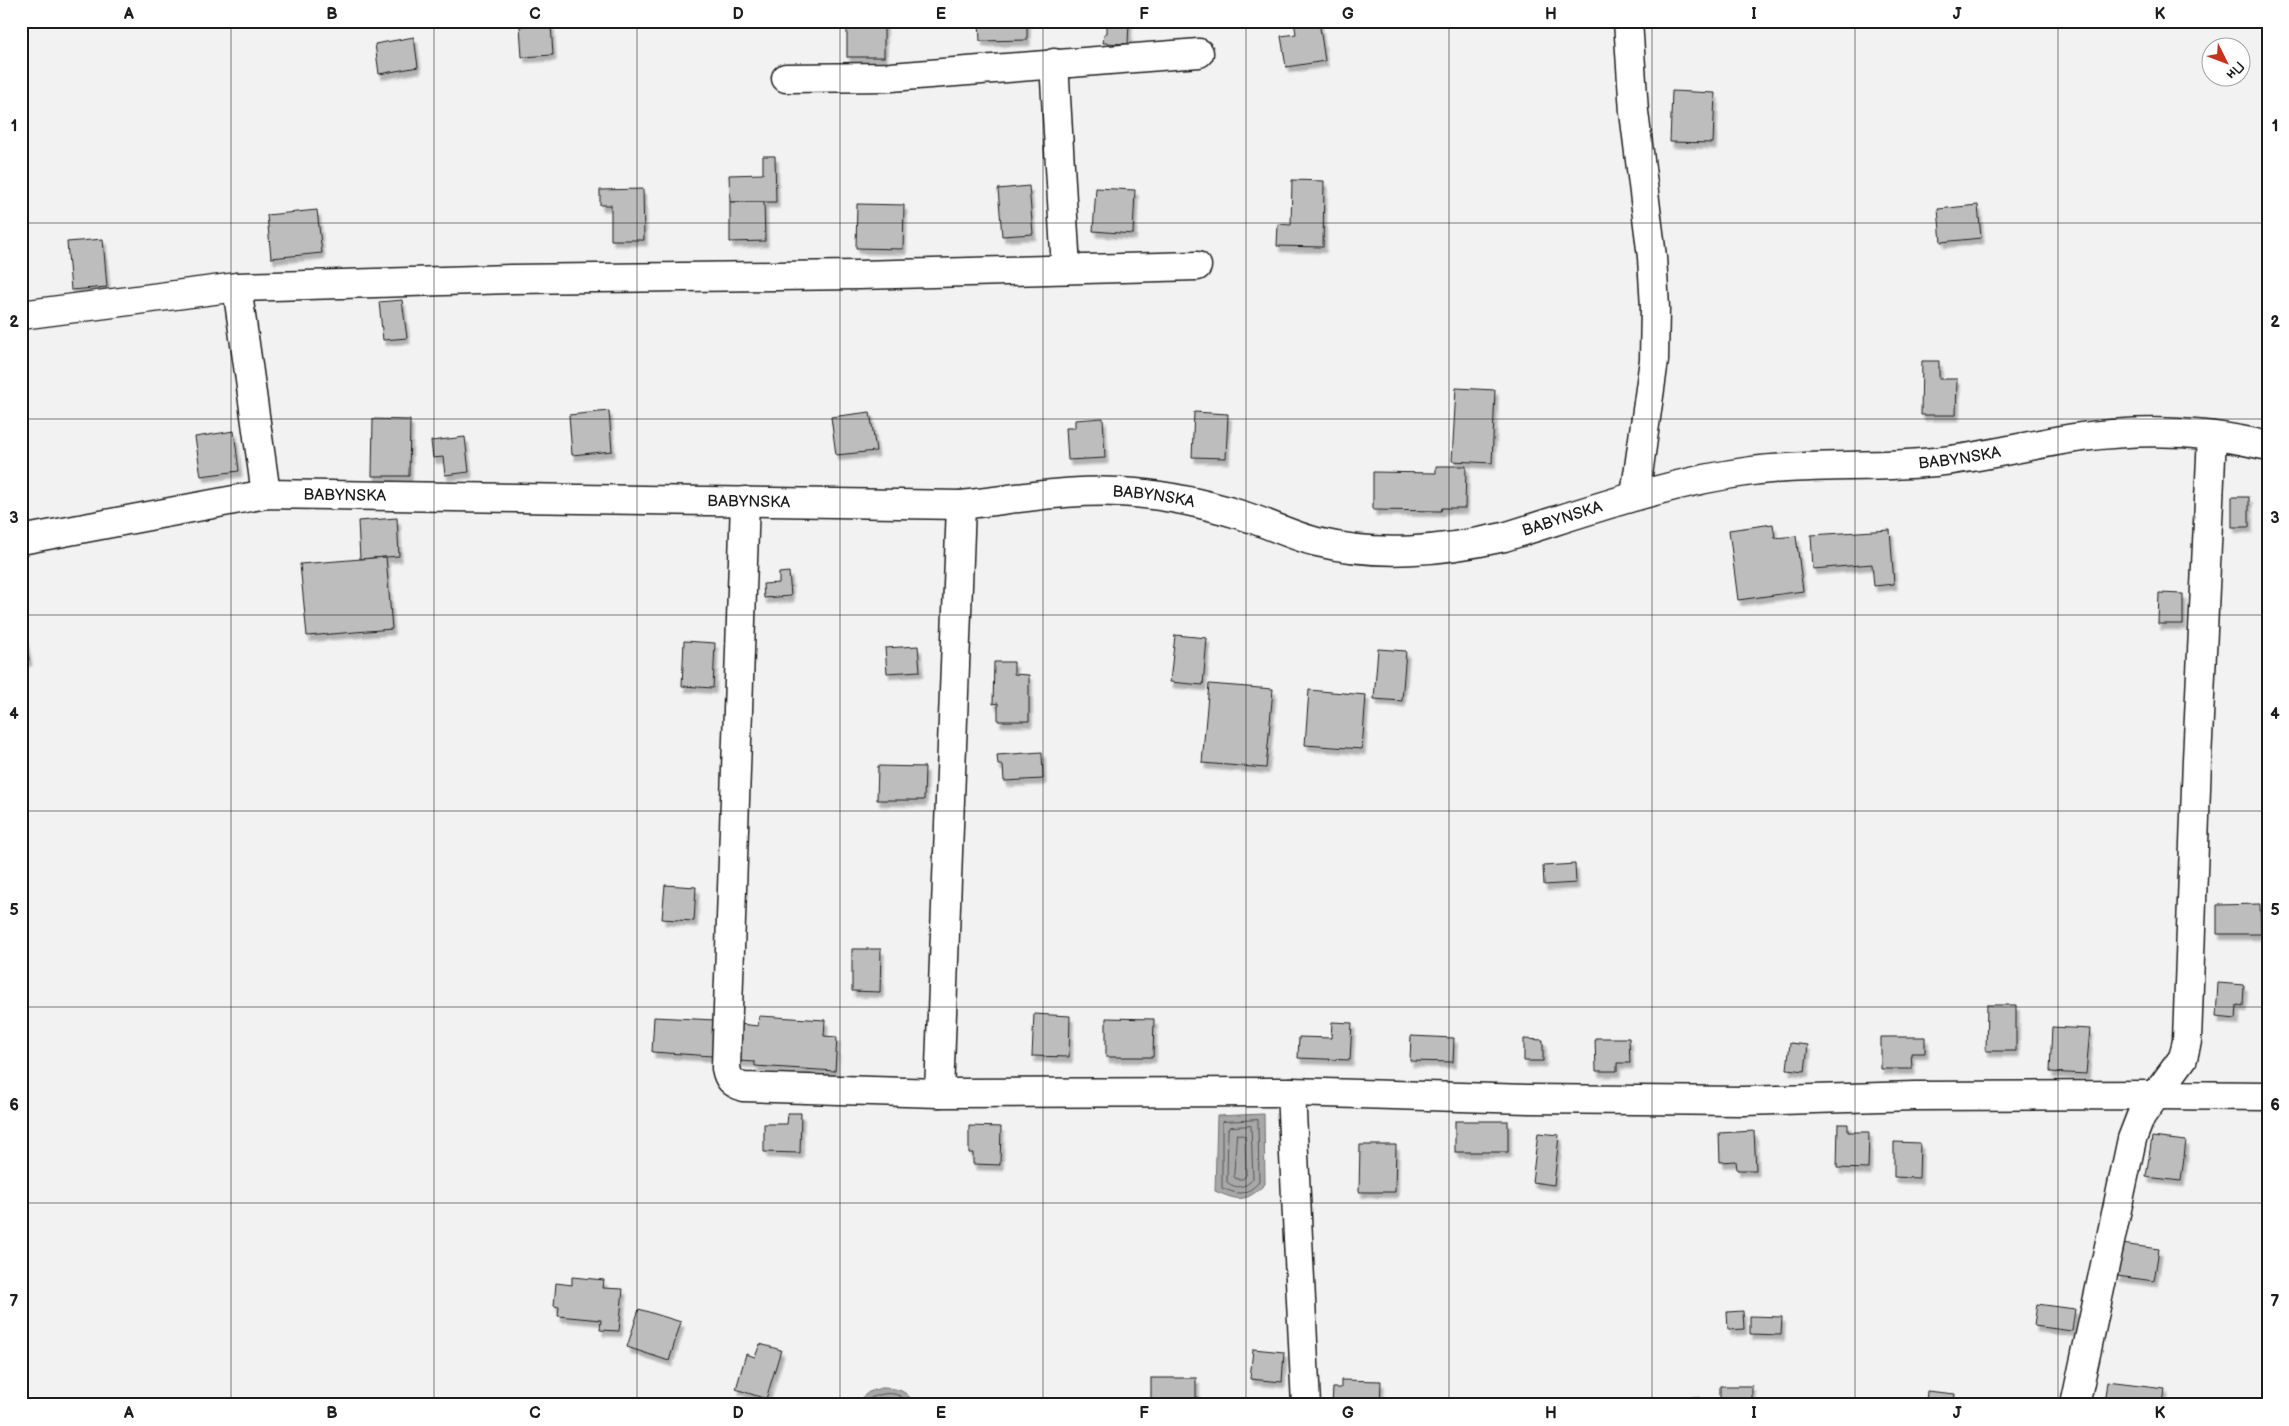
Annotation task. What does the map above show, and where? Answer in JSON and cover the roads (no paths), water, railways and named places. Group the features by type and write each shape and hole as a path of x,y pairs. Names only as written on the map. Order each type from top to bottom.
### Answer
{"street":[{"path":"1628,21 1634,112 1652,257 1655,308 1652,378 1635,496"},
{"path":"786,78 891,76 1199,53"},
{"path":"1054,63 1066,269"},
{"path":"21,315 237,287 511,278 859,275 1197,266"},
{"path":"237,287 266,494"},
{"name":"BABYNSKA","path":"21,540 266,494 961,505 1076,493 1134,492 1239,514 1316,541 1369,551 1393,552 1445,548 1504,537 1679,484 1755,470 1942,462 2081,437 2127,432 2166,432 2212,436 2268,446"},
{"path":"2075,1405 2132,1139 2141,1116 2182,1058 2187,1041 2197,760 2212,436"},
{"path":"745,501 726,1068 727,1077 734,1084 743,1087 940,1093 1291,1092 1528,1099 1734,1101 1915,1096 2268,1096"},
{"path":"940,1093 961,505"},
{"path":"1291,1092 1306,1405"}],"water":[{"path":"1264,1114 1265,1184 1252,1195 1242,1198 1230,1197 1215,1191 1217,1116"},
{"path":"881,1388 905,1393 915,1405 852,1405 869,1392"}]}
